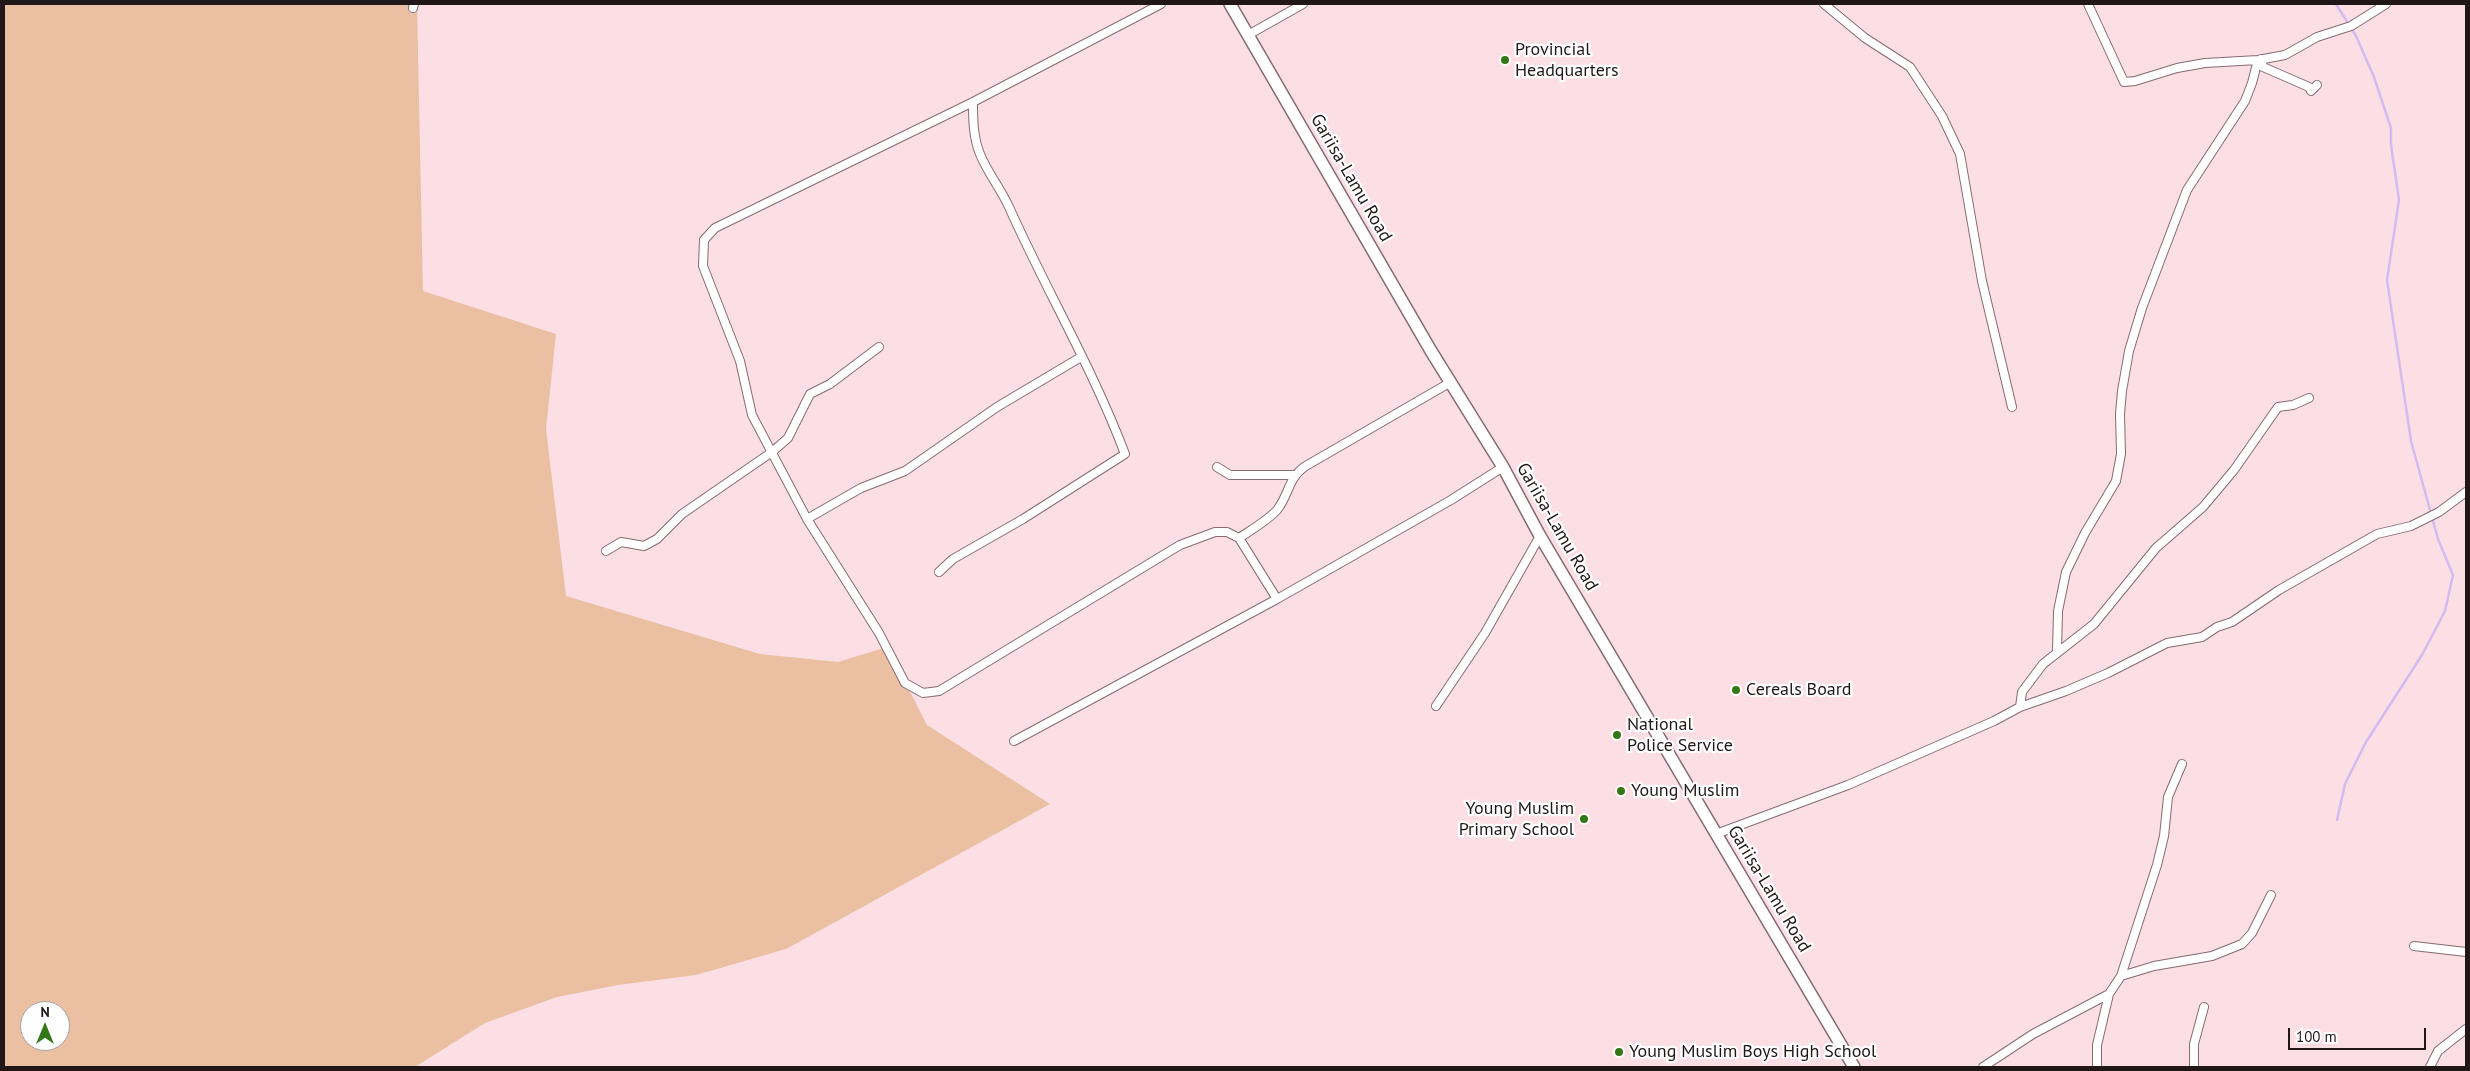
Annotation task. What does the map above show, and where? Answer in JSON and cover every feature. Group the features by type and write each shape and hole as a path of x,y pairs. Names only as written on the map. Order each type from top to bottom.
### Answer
{"street":[{"path":"1161,4 972,102 715,228 704,240 703,266 740,361 752,415 807,518 879,633 905,683 924,692 939,691 1180,545 1215,532 1227,532 1239,538 1277,599"},
{"name":"Gariisa-Lamu Road","path":"1230,4 1451,382 1503,467 1540,536 1854,1067"},
{"path":"1248,35 1302,4"},
{"path":"1824,4 1866,38 1910,66 1942,116 1960,154 1982,280 2012,408"},
{"path":"2088,4 2124,82 2135,81 2177,68 2205,63 2259,60 2285,55 2317,38 2351,26 2386,4"},
{"path":"2259,60 2263,67 2309,87 2311,91 2317,85"},
{"path":"2057,651 2058,611 2066,572 2116,481 2121,454 2120,414 2122,391 2129,351 2142,308 2187,190 2245,100 2259,60"},
{"path":"939,572 953,559 1023,519 1125,454 1081,357 1036,268 1001,191 980,155 974,134 972,102"},
{"path":"606,551 622,542 644,546 657,539 682,514 772,452 788,438 810,394 830,384 879,347"},
{"path":"807,518 861,488 905,471 997,407 1081,357"},
{"path":"1217,467 1230,475 1294,475 1451,382"},
{"path":"2020,706 2022,692 2043,664 2057,651 2094,624 2156,548 2203,506 2234,470 2278,407 2293,405 2310,398"},
{"path":"1014,741 1277,599 1503,467"},
{"path":"1239,538 1276,511 1285,498 1294,475"},
{"path":"1716,834 1848,785 2006,715 2020,706 2066,691 2108,673 2167,643 2202,637 2217,627 2232,622 2279,590 2374,535 2411,526 2439,512 2466,492"},
{"path":"1436,706 1485,633 1540,536"},
{"path":"2097,1067 2097,1045 2109,994 2121,976 2158,865 2164,836 2168,797 2182,764"},
{"path":"2121,976 2154,966 2212,956 2242,944 2252,932 2271,895"},
{"path":"2414,946 2466,952"},
{"path":"1983,1067 2034,1034 2109,994"},
{"path":"2194,1067 2194,1044 2204,1007"},
{"path":"2430,1067 2438,1052 2466,1029"}],"shaded area":[{"path":"4,4 417,4 423,291 556,334 546,429 566,596 760,654 838,662 887,647 927,725 1050,804 786,949 696,975 618,985 557,997 485,1023 415,1067 4,1067"}],"waterway":[{"path":"2336,4 2356,36 2374,77 2391,128 2391,145 2399,200 2387,280 2411,441 2438,539 2453,575 2445,611 2422,655 2366,742 2345,784 2337,820"}],"place":[{"name":"Provincial Headquarters","path":"1505,60"},
{"name":"Cereals Board","path":"1736,690"},
{"name":"National Police Service","path":"1617,735"},
{"name":"Young Muslim","path":"1621,791"},
{"name":"Young Muslim Primary School","path":"1584,819"},
{"name":"Young Muslim Boys High School","path":"1619,1052"}]}
